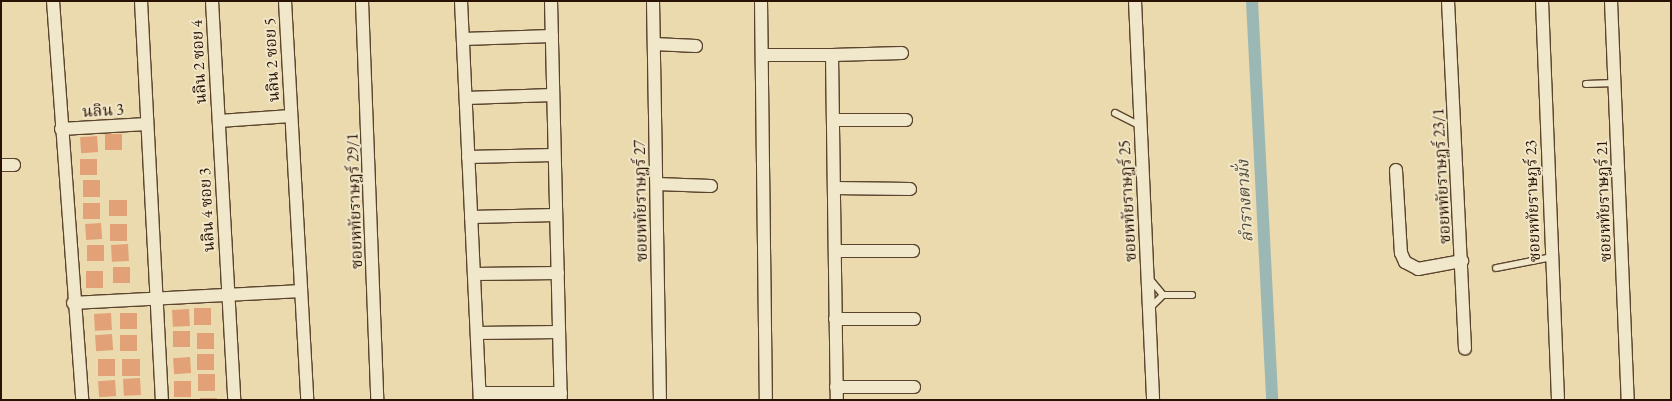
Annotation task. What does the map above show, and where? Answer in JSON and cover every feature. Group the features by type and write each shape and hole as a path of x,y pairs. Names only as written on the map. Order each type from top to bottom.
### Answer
{"street":[{"path":"53,1 73,304 82,400"},
{"path":"141,1 162,400"},
{"name":"นลิน 2 ซอย 4","path":"212,1 218,122"},
{"name":"นลิน 2 ซอย 5","path":"285,1 307,400"},
{"name":"ซอยหทัยราษฎร์ 29/1","path":"362,1 377,400"},
{"path":"461,1 480,397 561,397 551,1"},
{"name":"ซอยหทัยราษฎร์ 27","path":"653,1 660,400"},
{"path":"761,1 766,400"},
{"name":"ซอยหทัยราษฎร์ 25","path":"1135,1 1153,400"},
{"name":"ซอยหทัยราษฎร์ 23/1","path":"1448,1 1462,261 1465,349"},
{"name":"ซอยหทัยราษฎร์ 23","path":"1542,1 1558,400"},
{"name":"ซอยหทัยราษฎร์ 21","path":"1611,1 1628,400"},
{"path":"463,39 552,36"},
{"path":"654,44 696,46"},
{"path":"762,55 902,53"},
{"path":"832,55 837,400"},
{"path":"466,98 553,95"},
{"path":"218,122 291,116"},
{"path":"834,120 906,120"},
{"name":"นลิน 4 ซอย 3","path":"218,122 234,400"},
{"name":"นลิน 3","path":"61,129 147,124"},
{"path":"468,157 554,156"},
{"path":"1,165 14,165"},
{"path":"1396,170 1401,253 1405,262 1418,269 1462,261"},
{"path":"657,184 711,186"},
{"path":"834,188 910,189"},
{"path":"471,217 556,215"},
{"path":"835,251 912,252"},
{"path":"474,274 558,273"},
{"path":"73,304 156,302 301,291"},
{"path":"836,319 914,319"},
{"path":"477,333 559,332"},
{"path":"836,388 914,387"}],"lane":[{"path":"1586,84 1615,83"},
{"path":"1114,113 1141,126"},
{"path":"1496,268 1552,257"},
{"path":"1148,276 1158,284 1163,295"},
{"path":"1149,309 1163,295 1192,295"}],"building":[{"path":"105,134 122,134 122,150 105,150"},
{"path":"97,136 98,152 81,153 80,137"},
{"path":"80,159 97,159 97,175 80,175"},
{"path":"83,180 100,180 100,197 83,197"},
{"path":"109,200 127,200 127,216 109,216"},
{"path":"83,203 100,203 100,219 83,219"},
{"path":"101,223 102,239 86,240 85,224"},
{"path":"110,224 127,224 127,241 110,241"},
{"path":"128,244 129,261 112,262 111,245"},
{"path":"87,245 104,245 104,261 87,261"},
{"path":"113,267 130,267 130,283 113,283"},
{"path":"86,271 103,271 103,288 86,288"},
{"path":"194,308 211,308 211,325 194,325"},
{"path":"189,309 190,326 173,327 172,310"},
{"path":"111,313 112,330 95,331 94,314"},
{"path":"120,313 137,313 137,329 120,329"},
{"path":"173,331 190,331 190,347 173,347"},
{"path":"197,333 214,333 214,349 197,349"},
{"path":"112,334 113,350 96,351 95,335"},
{"path":"120,335 137,335 137,351 120,351"},
{"path":"197,354 214,354 214,370 197,370"},
{"path":"190,357 191,373 174,374 173,358"},
{"path":"98,359 115,359 115,376 98,376"},
{"path":"122,359 140,359 140,376 122,376"},
{"path":"198,374 215,374 215,391 198,391"},
{"path":"140,378 141,395 124,396 123,379"},
{"path":"115,380 116,396 99,397 98,381"},
{"path":"174,381 191,381 191,397 174,397"},
{"path":"200,398 217,398 217,400 200,400"}],"waterway":[{"name":"ลำรางตามั่ง","path":"1252,1 1272,400"}]}
